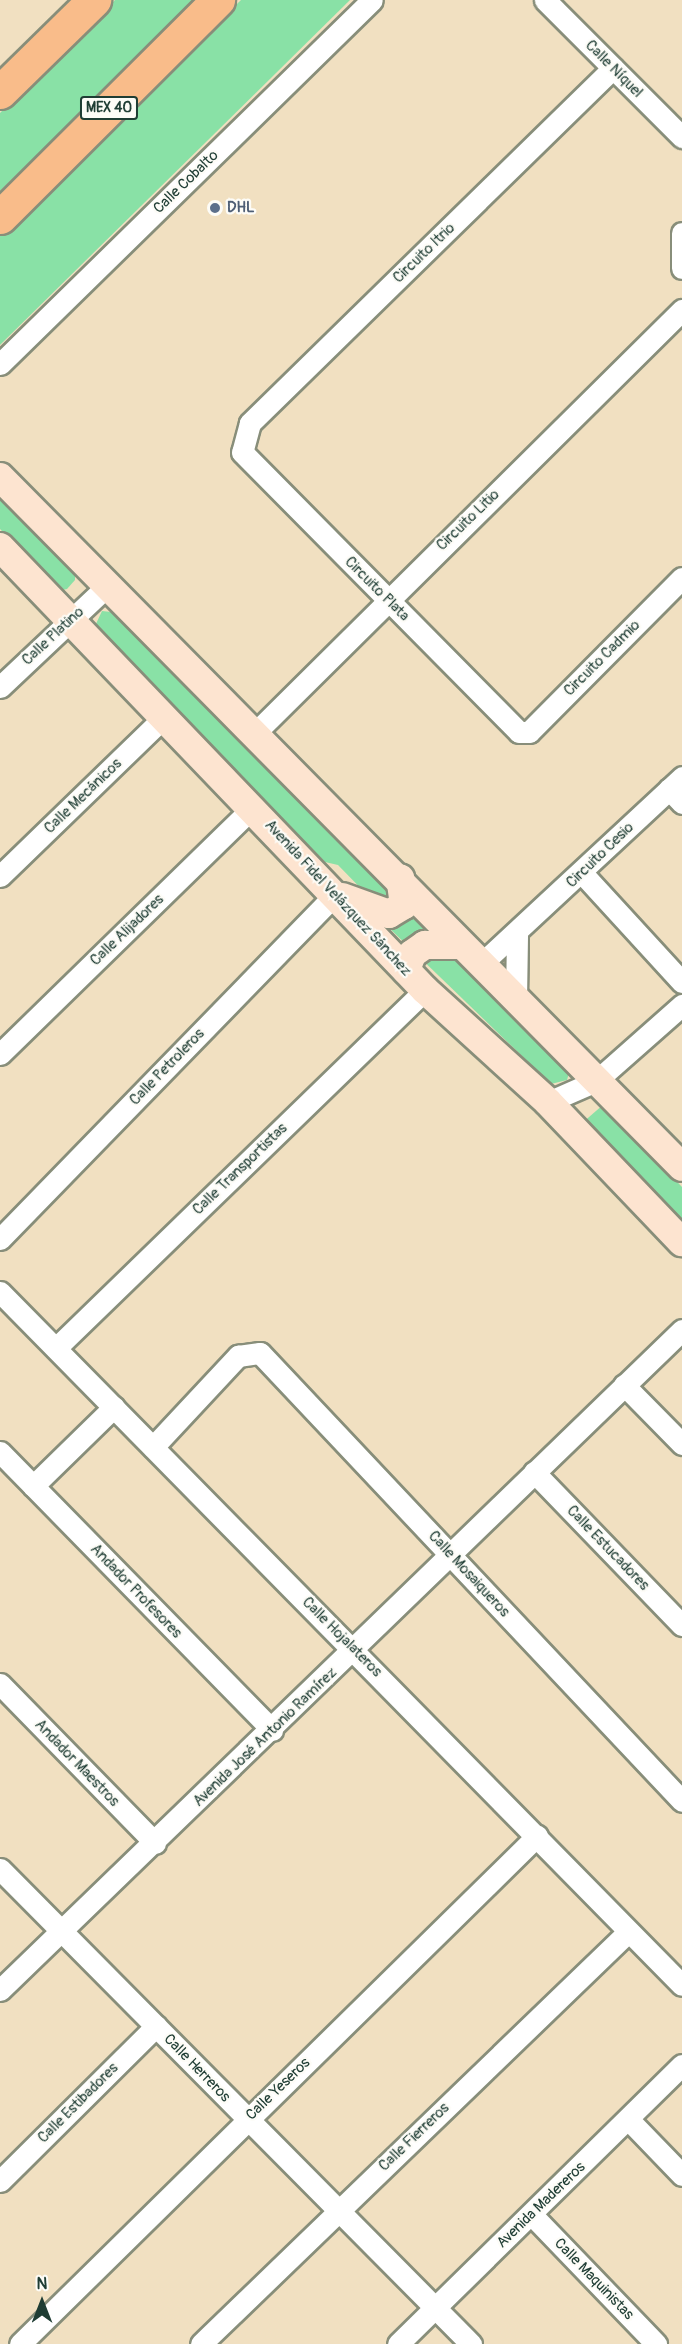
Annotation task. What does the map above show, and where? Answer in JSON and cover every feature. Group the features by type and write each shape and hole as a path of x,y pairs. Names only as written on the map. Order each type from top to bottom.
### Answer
{"main road":[{"path":"0,92 94,0"},
{"name":"MEX 40","path":"0,217 218,0"},
{"path":"0,477 256,732 400,878 471,955 682,1167"},
{"name":"Avenida Fidel Velázquez Sánchez","path":"0,547 253,807 334,896 416,980 548,1102 682,1242"},
{"path":"334,896 389,914 404,905 400,878"},
{"path":"416,980 412,954 425,945 471,955"}],"street":[{"name":"Calle Cobalto","path":"0,364 372,0"},
{"name":"Calle Níquel","path":"545,0 682,137"},
{"name":"Circuito Itrio","path":"241,443 250,423 613,68"},
{"path":"682,233 682,268"},
{"name":"Circuito Litio","path":"256,732 682,310"},
{"name":"Circuito Plata","path":"241,443 246,460 519,732"},
{"name":"Circuito Cadmio","path":"519,732 529,732 682,578"},
{"name":"Calle Platino","path":"0,687 107,586"},
{"name":"Calle Mecánicos","path":"0,876 165,716"},
{"name":"Circuito Cesio","path":"471,955 517,933 678,790"},
{"name":"Calle Alijadores","path":"0,1054 253,807"},
{"path":"582,873 682,982"},
{"name":"Calle Petroleros","path":"0,1239 334,896"},
{"path":"516,999 517,933"},
{"name":"Calle Transportistas","path":"56,1348 416,980"},
{"path":"548,1102 596,1081 682,1005"},
{"name":"Calle Hojalateros","path":"0,1292 355,1650 682,1985"},
{"name":"Avenida José Antonio Ramírez","path":"0,1990 355,1650 534,1472 682,1330"},
{"name":"Calle Mosaiqueros","path":"153,1447 238,1356 252,1352 266,1358 682,1801"},
{"path":"624,1384 682,1444"},
{"path":"33,1486 114,1407"},
{"name":"Andador Profesores","path":"0,1452 272,1730"},
{"name":"Calle Estucadores","path":"534,1472 682,1624"},
{"name":"Andador Maestros","path":"0,1684 154,1843"},
{"name":"Calle Yeseros","path":"20,2344 537,1836"},
{"name":"Calle Herreros","path":"0,1869 471,2344"},
{"name":"Calle Fierreros","path":"201,2344 628,1932"},
{"name":"Calle Estibadores","path":"0,2181 156,2026"},
{"name":"Avenida Madereros","path":"398,2344 532,2215 682,2065"},
{"path":"628,2119 682,2175"},
{"name":"Calle Maquinistas","path":"532,2215 656,2344"}],"green space":[{"path":"115,0 195,0 0,191 0,113"},
{"path":"241,0 350,0 0,345 0,236"},
{"path":"0,487 75,566 75,580 67,589 58,591 0,529"},
{"path":"102,611 120,613 392,890 390,906 379,907 338,865 325,862 94,628"},
{"path":"412,909 571,1066 567,1080 551,1084 385,924"},
{"path":"604,1104 682,1187 682,1231 581,1124"}],"place":[{"name":"DHL","path":"215,208"}]}
